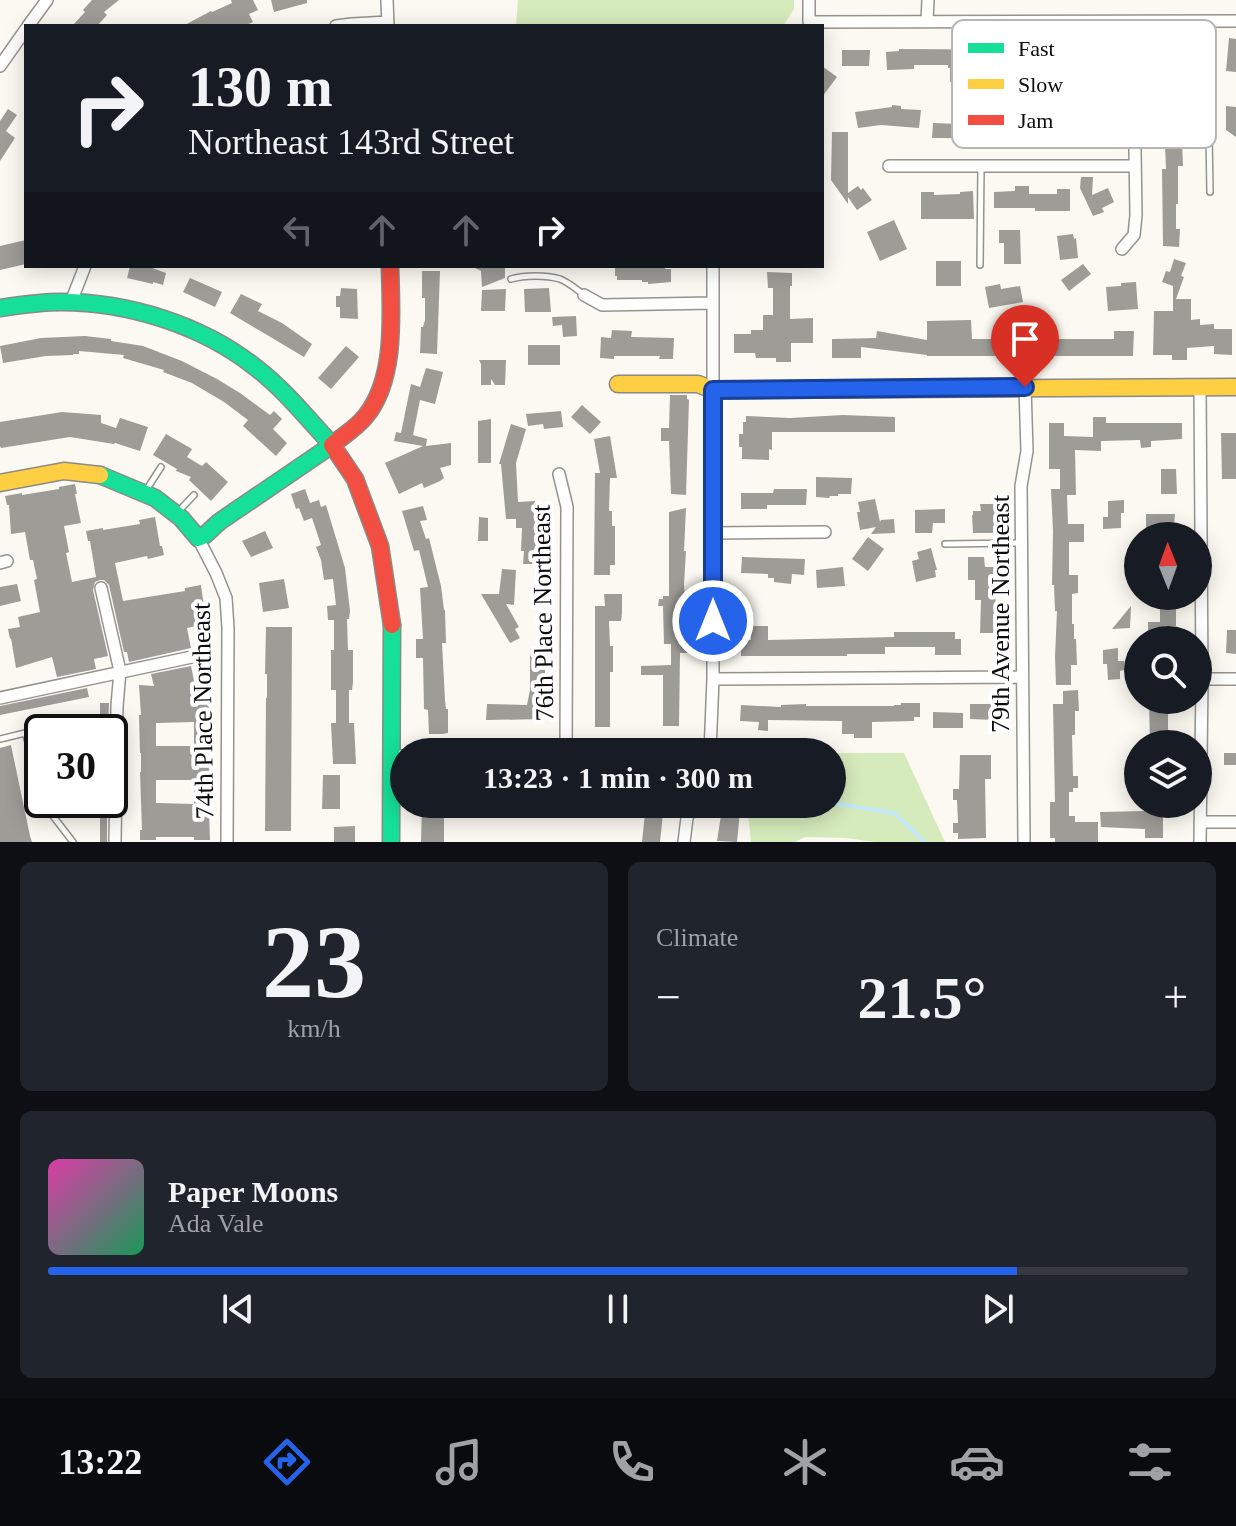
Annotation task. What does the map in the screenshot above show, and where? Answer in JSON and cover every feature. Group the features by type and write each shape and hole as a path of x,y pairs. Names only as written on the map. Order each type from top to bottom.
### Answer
{"street":[{"path":"30,24 47,0"},
{"path":"387,0 388,24"},
{"path":"809,0 808,24 952,21"},
{"path":"927,21 928,0"},
{"path":"1216,22 1236,21"},
{"path":"0,66 24,32"},
{"path":"1122,249 1134,235 1135,148"},
{"path":"889,166 1135,166"},
{"path":"71,302 84,268"},
{"path":"0,483 64,471 103,475 155,498 176,514 198,538 205,535 219,522 332,445 367,415 382,385 390,349 390,268"},
{"path":"711,738 713,268"},
{"path":"584,295 602,305 713,303"},
{"path":"0,308 47,301 71,302 111,307 157,318 201,334 241,357 280,388 332,445 355,479 380,546 392,617 397,738"},
{"path":"618,384 698,384 713,390 1236,387"},
{"name":"79th Avenue Northeast","path":"1019,840 1021,486 1027,451 1025,387"},
{"path":"1200,388 1202,626"},
{"name":"76th Place Northeast","path":"559,474 567,507 566,738"},
{"path":"712,533 825,532"},
{"name":"74th Place Northeast","path":"198,538 226,598 227,842"},
{"path":"101,588 120,671 115,842"},
{"path":"0,698 201,655"},
{"path":"713,679 1022,677"},
{"path":"1212,679 1236,679"},
{"path":"1200,842 1202,714"},
{"path":"391,842 393,818"},
{"path":"684,842 687,818"},
{"path":"1200,822 1236,822"}],"lane":[{"path":"1209,148 1210,192"},
{"path":"980,265 981,166"},
{"path":"511,279 561,279 584,295"},
{"path":"145,493 161,467"},
{"path":"176,514 194,495"},
{"path":"945,544 1021,542"},
{"path":"0,739 24,733"},
{"path":"55,818 73,842"}],"green space":[{"path":"518,0 794,0 794,9 784,24 516,24"},
{"path":"846,753 904,753 945,842 875,842 805,837 795,842 751,842 748,818 846,818"}],"building":[{"path":"92,0 119,0 104,12 107,15 99,24 74,24 85,12 83,10"},
{"path":"231,0 253,0 258,10 249,14 253,22 187,24 211,11 232,3"},
{"path":"271,0 307,0 307,3 274,12"},
{"path":"1229,38 1236,39 1236,72 1226,71"},
{"path":"952,49 952,82 948,65 914,65 914,69 887,70 886,52"},
{"path":"842,50 870,50 869,66 842,66"},
{"path":"824,67 837,77 824,94"},
{"path":"901,106 901,109 921,110 919,128 881,125 858,128 855,112"},
{"path":"1226,106 1236,107 1236,137 1226,130"},
{"path":"8,109 17,115 6,131 15,138 0,161 0,121"},
{"path":"933,123 952,124 952,138 932,138"},
{"path":"832,132 848,132 848,193 858,186 872,200 857,210 848,197 848,204 831,180"},
{"path":"1165,148 1182,148 1183,166 1178,166 1176,204 1179,247 1163,246 1162,169 1166,169"},
{"path":"1081,177 1093,177 1092,195 1108,188 1114,202 1102,208 1104,212 1093,216 1080,188"},
{"path":"1015,186 1029,186 1029,194 1057,194 1057,189 1070,189 1070,211 994,208 994,192 1015,191"},
{"path":"973,191 974,219 921,219 921,192 934,192 934,195"},
{"path":"894,220 907,249 880,261 867,232"},
{"path":"999,230 1020,230 1021,264 1004,264 1004,243 999,243"},
{"path":"1073,234 1078,258 1060,260 1057,236"},
{"path":"24,240 24,264 0,270 0,246"},
{"path":"1174,259 1186,263 1176,299 1191,299 1191,320 1200,319 1200,325 1214,324 1214,329 1232,329 1232,355 1214,354 1214,346 1187,348 1187,360 1172,360 1172,355 1153,355 1154,311 1173,311 1173,286 1162,282 1166,271 1170,272"},
{"path":"936,261 961,261 961,286 936,286"},
{"path":"1083,264 1091,274 1069,291 1061,280"},
{"path":"130,268 152,268 166,273 163,285 127,278"},
{"path":"475,268 505,268 505,278 482,287 481,271"},
{"path":"615,268 671,269 671,282 648,284 642,280 617,280"},
{"path":"422,271 440,271 437,354 420,353 421,327 425,320"},
{"path":"767,272 792,273 790,319 813,318 813,343 791,343 791,362 756,358 755,353 734,353 734,334 763,330 763,315 773,315 773,288 768,288"},
{"path":"190,278 222,292 215,307 183,292"},
{"path":"1136,282 1138,309 1108,311 1106,287"},
{"path":"1000,284 1001,289 1020,286 1023,302 989,308 985,287"},
{"path":"341,288 357,289 358,319 340,318 336,296 340,296"},
{"path":"549,288 551,312 525,312 524,289"},
{"path":"506,289 505,311 481,311 482,290"},
{"path":"241,294 262,304 258,311 312,344 304,357 230,313"},
{"path":"576,316 577,336 563,337 562,325 553,326 552,317"},
{"path":"971,320 972,339 1114,339 1114,331 1134,331 1133,356 927,356 861,347 861,358 832,358 832,339 876,338 877,331 927,340 927,321"},
{"path":"612,330 632,331 631,337 674,338 673,359 659,359 660,356 600,358 601,337 611,338"},
{"path":"85,336 143,346 217,379 270,415 274,411 282,419 273,429 287,443 276,456 243,426 248,420 224,402 192,383 164,370 123,358 124,355 79,351 79,354 73,355 3,363 0,346 41,338"},
{"path":"528,345 560,345 560,365 528,365"},
{"path":"346,346 359,357 331,389 318,378"},
{"path":"479,360 506,360 505,385 495,385 491,379 491,385 481,385"},
{"path":"426,368 443,372 435,404 420,400 413,435 427,439 426,446 451,443 451,465 440,468 444,478 440,481 424,488 422,483 399,494 385,463 423,446 394,441 396,432 401,433 411,384 420,387"},
{"path":"670,395 687,395 689,400 686,495 671,494 669,441 661,441 661,428 669,428"},
{"path":"582,405 601,422 590,434 571,417"},
{"path":"561,411 563,427 544,429 543,424 528,426 526,414"},
{"path":"62,412 101,415 101,423 116,428 120,418 148,427 140,451 115,443 70,437 1,448 0,422"},
{"path":"843,415 895,417 895,432 772,432 769,460 742,459 739,434 743,434 746,416 790,418"},
{"path":"1093,417 1106,417 1106,423 1182,423 1182,439 1151,441 1151,447 1141,448 1140,440 1101,441 1101,451 1075,450 1076,495 1067,495 1068,524 1084,524 1084,542 1069,542 1069,575 1078,575 1078,593 1072,594 1077,665 1071,665 1071,685 1056,685 1057,611 1052,585 1051,489 1060,489 1060,469 1049,469 1049,423 1064,423 1064,436 1093,437"},
{"path":"491,419 491,463 478,463 478,421"},
{"path":"511,424 526,429 516,463 518,502 535,501 536,507 541,507 542,518 538,518 540,564 523,564 522,528 516,528 516,519 506,519 499,464"},
{"path":"1221,433 1236,433 1236,479 1222,479"},
{"path":"166,434 192,449 187,457 202,466 206,462 228,482 211,501 189,480 191,477 153,455"},
{"path":"610,436 617,478 610,478 609,511 612,511 612,526 615,526 615,565 610,565 610,575 594,575 595,473 600,473 594,439"},
{"path":"1161,469 1176,469 1177,494 1161,494"},
{"path":"816,477 852,478 851,494 816,497"},
{"path":"75,484 81,523 64,526 72,582 96,577 86,531 140,524 139,520 155,517 164,555 115,563 123,601 185,591 185,588 201,585 209,623 187,628 191,648 129,662 109,585 100,580 95,582 93,590 108,656 94,659 96,669 57,677 52,657 16,668 8,629 20,627 18,617 40,612 34,580 37,579 25,532 11,534 9,505 5,496"},
{"path":"305,489 310,503 319,500 321,507 326,505 345,568 350,611 347,619 348,650 353,650 349,723 354,723 356,764 333,764 331,723 336,723 336,690 331,690 331,650 334,650 334,620 328,620 327,606 336,605 333,579 324,580 316,547 321,545 312,518 304,521 291,494"},
{"path":"774,489 807,489 806,505 741,509 741,493 773,493"},
{"path":"875,499 880,522 894,519 895,533 871,534 876,527 860,530 858,502"},
{"path":"1124,500 1121,528 1103,529 1103,517 1108,517 1108,501"},
{"path":"980,504 995,504 996,527 993,527 993,533 973,533 972,515 973,511 981,511"},
{"path":"423,506 427,520 420,521 426,539 429,538 445,610 446,643 442,643 448,733 442,734 429,734 428,710 424,709 423,658 416,658 416,639 423,639 420,588 428,587 419,550 414,551 402,511"},
{"path":"686,508 684,585 687,653 680,653 679,726 663,726 663,675 641,675 641,666 671,665 671,644 664,644 663,606 658,606 659,599 669,596 669,512"},
{"path":"945,509 945,523 933,523 932,533 915,533 915,510"},
{"path":"1146,514 1175,514 1174,522 1146,522"},
{"path":"479,517 488,518 488,541 478,541"},
{"path":"265,531 273,548 251,557 242,541"},
{"path":"868,537 884,549 868,571 852,559"},
{"path":"931,548 936,577 916,582 912,561 919,559 917,552"},
{"path":"742,557 805,559 804,575 792,574 791,584 774,582 768,574 741,573"},
{"path":"968,557 984,557 985,567 995,567 996,633 980,633 981,600 975,600 975,580 968,580"},
{"path":"843,567 845,586 817,588 816,570"},
{"path":"502,569 516,570 514,605 506,604 519,627 515,629 520,638 510,643 481,594 499,594"},
{"path":"284,579 289,608 263,612 259,583"},
{"path":"17,584 21,601 0,606 0,587"},
{"path":"604,594 622,594 622,613 621,621 609,621 610,646 613,646 610,727 595,727 595,606 605,606"},
{"path":"1128,610 1131,610 1130,626 1112,629"},
{"path":"1160,610 1176,610 1176,626 1148,626 1148,622 1160,622"},
{"path":"751,626 768,626 768,640 894,637 894,632 955,632 955,639 961,639 961,655 935,655 935,647 885,647 885,654 741,656 741,640 751,640"},
{"path":"266,627 292,627 291,831 265,831"},
{"path":"1227,630 1236,630 1236,654 1226,653"},
{"path":"545,647 545,719 486,720 487,704 527,705 530,648"},
{"path":"1118,648 1118,661 1124,661 1120,679 1108,680 1103,650"},
{"path":"191,666 195,686 211,685 211,696 208,696 210,840 156,837 156,840 140,840 139,685 154,686 151,674","holes":["194,722 194,746 156,746 156,723","156,780 194,780 194,804 156,803"]},
{"path":"87,688 89,697 0,715 0,706"},
{"path":"1078,690 1079,711 1075,711 1075,735 1072,735 1073,776 1078,776 1078,788 1069,792 1069,816 1075,816 1075,822 1098,822 1098,842 1055,842 1055,838 1050,838 1050,802 1055,802 1053,704 1063,704 1063,691"},
{"path":"100,703 109,703 109,714 100,714"},
{"path":"920,703 920,717 914,717 914,721 872,722 872,738 842,734 842,721 768,720 768,731 758,730 759,722 740,721 741,705 894,706"},
{"path":"970,704 995,704 995,720 970,719"},
{"path":"933,712 963,713 963,728 933,728"},
{"path":"1149,714 1168,714 1168,730 1150,730"},
{"path":"11,745 24,818 32,842 0,842 0,748"},
{"path":"1224,753 1236,753 1236,765 1224,765"},
{"path":"960,755 991,755 991,779 985,779 986,838 958,839 958,833 953,833 953,823 958,823 953,789 959,789"},
{"path":"323,775 340,775 340,809 322,809"},
{"path":"1124,811 1124,818 1163,818 1163,838 1145,838 1145,829 1101,827 1100,812"},
{"path":"100,818 107,818 107,842 100,842"},
{"path":"422,818 444,818 444,842 421,842"},
{"path":"645,818 663,818 660,842 642,842"},
{"path":"721,818 739,818 737,842 717,841"},
{"path":"355,826 355,842 334,842 334,827"}],"waterway":[{"path":"846,805 894,813 925,842"}],"traffic: fast":[{"path":"0,308 61,302 86,303 138,311 188,328 234,352 266,376 332,445 198,538 181,518 155,498 100,475"},
{"path":"391,842 392,625"}],"traffic: slow":[{"path":"618,384 698,384 713,390 1236,387"},
{"path":"0,483 64,471 100,475"}],"traffic: jam":[{"path":"390,268 390,344 383,384 365,417 332,445 355,479 380,546 392,625"}],"route":[{"path":"713,621 713,390 1025,387"}]}
